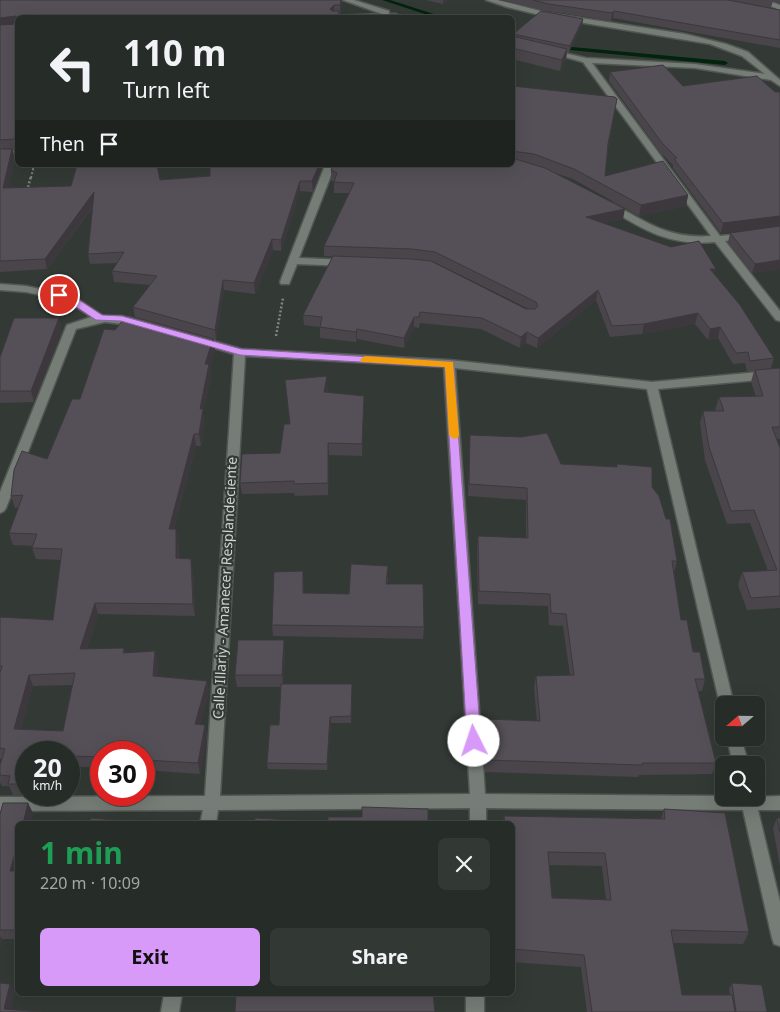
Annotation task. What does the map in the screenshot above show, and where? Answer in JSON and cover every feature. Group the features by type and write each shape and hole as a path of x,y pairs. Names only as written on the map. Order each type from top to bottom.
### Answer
{"street":[{"path":"347,0 393,15"},
{"path":"490,0 551,17 682,36 731,48 746,55 777,81"},
{"path":"759,0 780,8"},
{"path":"357,15 360,4"},
{"path":"760,11 780,14"},
{"path":"540,50 586,60 695,66 777,81"},
{"path":"586,60 718,239 780,318"},
{"path":"0,155 15,154"},
{"path":"285,282 329,167"},
{"path":"606,204 664,235 681,239 718,239 753,234"},
{"path":"293,262 362,263"},
{"path":"0,287 26,289 69,298 99,318"},
{"path":"0,508 71,327 99,318 122,318 149,326"},
{"path":"186,337 240,352 449,364 652,386 780,374"},
{"name":"Calle Illariy - Amanecer Resplandeciente","path":"209,821 212,802 240,352"},
{"path":"449,364 478,821"},
{"path":"652,386 725,696"},
{"path":"0,804 715,800"},
{"path":"765,802 780,803"},
{"path":"750,806 780,938"},
{"path":"170,1012 173,996"},
{"path":"475,996 475,1012"}],"path":[{"path":"26,194 33,167"},
{"path":"273,354 285,282"}],"building":[{"path":"0,0 341,0 340,5 334,5 330,9 332,11 339,11 338,15 15,15 0,18"},
{"path":"533,0 728,0 780,10 780,40 614,11 612,13"},
{"path":"541,11 583,19 570,46 515,34 515,32"},
{"path":"15,24 15,139 0,140 0,25"},
{"path":"515,37 567,49 562,60 515,49"},
{"path":"663,65 683,86 757,76 775,92 780,92 780,216 723,223 674,159 677,158 662,143 610,72"},
{"path":"515,86 615,97 617,99 608,144 605,176 663,161 688,195 641,205 574,169 534,154 515,151"},
{"path":"0,149 12,149 3,188 71,186 76,167 157,167 160,180 210,176 210,167 318,167 312,181 300,181 281,240 272,239 254,283 223,280 215,330 133,307 157,276 112,271 124,252 88,254 94,192 45,259 0,261"},
{"path":"515,159 545,168 625,209 586,217 671,247 699,241 716,269 710,269 740,305 774,358 750,361 748,352 736,353 720,327 710,329 698,313 644,324 612,326 598,290 538,338 527,332 521,337 482,318 420,312 419,317 414,317 404,338 357,329 356,332 320,327 322,317 303,315 333,256 431,261 526,309 535,309 538,306 536,302 435,252 412,249 324,246 354,183 334,182 337,173 331,170 332,167 515,167"},
{"path":"780,226 780,260 755,264 730,233"},
{"path":"127,315 213,339 205,364 209,364 200,409 203,409 199,434 194,434 169,529 176,529 176,558 191,559 193,604 95,603 80,649 124,648 123,653 155,651 153,676 207,681 195,724 205,725 198,763 155,761 155,741 90,741 90,757 80,756 80,741 15,741 15,784 8,784 10,776 0,775 0,765 5,749 0,748 0,673 2,666 0,666 0,617 53,620 62,549 32,548 37,534 9,533 23,495 11,496 14,470 22,451 47,459 72,399 80,399 104,329 115,330","holes":["75,673 63,731 14,729 29,675"]},
{"path":"14,318 59,318 31,391 0,391 0,357"},
{"path":"780,368 780,427 772,427 780,448 780,596 751,598 742,572 777,570 754,510 731,511 709,447 703,411 724,411 719,397 763,396 755,370"},
{"path":"327,376 324,392 364,396 362,444 328,443 328,483 294,484 294,481 240,483 242,454 280,453 284,424 290,424 285,380"},
{"path":"547,433 561,464 617,467 617,464 652,467 652,487 659,496 666,519 670,519 677,561 672,561 681,620 687,620 693,652 700,652 705,679 695,679 715,763 642,763 642,765 487,760 484,719 540,721 536,676 574,675 566,614 551,613 550,594 479,591 478,536 528,538 527,488 469,484 470,435 521,437"},
{"path":"351,564 388,566 386,584 423,584 424,627 272,625 274,572 303,571 303,593 349,594"},
{"path":"238,640 284,640 282,675 235,675"},
{"path":"281,684 352,684 351,716 330,717 327,764 267,763 270,725 279,725"},
{"path":"3,803 15,803 15,806 27,806 24,821 15,821 15,854 10,871 15,871 15,930 0,930 0,814"},
{"path":"362,807 428,809 428,821 328,821 328,817 362,817"},
{"path":"664,809 725,813 749,932 671,930 682,995 732,995 735,1012 592,1012 584,955 515,949 515,821 505,821 504,816 665,819","holes":["548,852 605,853 611,900 552,898"]},
{"path":"91,818 127,821 90,821"},
{"path":"255,818 310,821 254,821"},
{"path":"777,818 780,818 780,832"},
{"path":"0,983 10,984 4,1009 42,1012 0,1012"},
{"path":"732,983 762,985 767,1012 736,1012"},
{"path":"236,996 433,996 435,1012 235,1012"}],"waterway":[{"path":"385,0 434,15"},
{"path":"561,48 725,63"}],"slow traffic":[{"path":"365,360 449,364 454,435"}],"route":[{"path":"59,295 69,298 99,318 122,318 240,352 449,364 474,741"}]}
